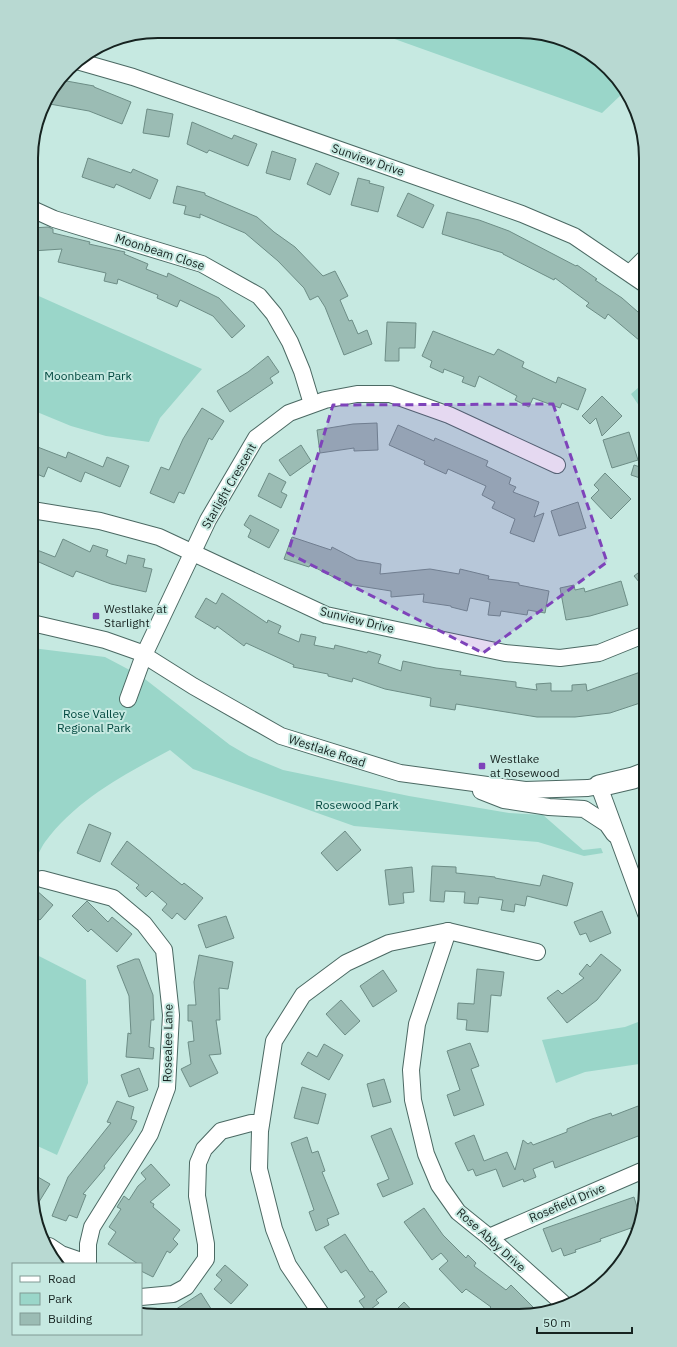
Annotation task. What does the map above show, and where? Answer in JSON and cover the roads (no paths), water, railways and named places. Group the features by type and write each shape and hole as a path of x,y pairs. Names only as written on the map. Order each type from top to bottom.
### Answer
{"main road":[{"name":"Westlake Road","path":"599,786 639,776"}],"street":[{"name":"Sunview Drive","path":"85,63 133,77 522,214 574,236 639,280"},
{"name":"Moonbeam Close","path":"38,212 54,219 202,264 260,296 274,314 290,342 302,370 312,404"},
{"path":"630,273 639,264"},
{"name":"Starlight Crescent","path":"128,699 144,655 208,520 256,438 289,413 325,400 357,394 390,394 450,415 557,465"},
{"name":"Sunview Drive","path":"38,511 100,521 159,537 326,615 505,653 560,658 599,653 639,637"},
{"name":"Westlake Road","path":"38,624 104,640 144,655 193,686 281,736 400,773 525,790 588,788 599,786"},
{"path":"455,781 504,800 549,807 584,809 607,824 619,841"},
{"path":"599,786 639,895"},
{"name":"Rosealee Lane","path":"42,879 113,898 144,924 164,950 171,1016 167,1088 150,1134 92,1227 87,1263 61,1254 54,1250"},
{"path":"318,1309 288,1265 274,1229 259,1169 261,1123 274,1040 303,995 346,963 389,943 448,931 537,952"},
{"name":"Rose Abby Drive","path":"448,931 417,1024 411,1070 413,1100 426,1154 439,1185 458,1212 489,1237 561,1301"},
{"path":"142,1297 173,1294 186,1287 206,1259 206,1244 198,1196 198,1162 204,1149 221,1130 251,1123 261,1123"},
{"name":"Rosefield Drive","path":"489,1237 639,1172"}],"place":[{"name":"Westlake at Starlight","path":"96,616"},
{"name":"Westlake at Rosewood","path":"482,766"}],"park label":[{"name":"Moonbeam Park","path":"88,376"},
{"name":"Rose Valley Regional Park","path":"94,721"},
{"name":"Rosewood Park","path":"357,805"}]}
